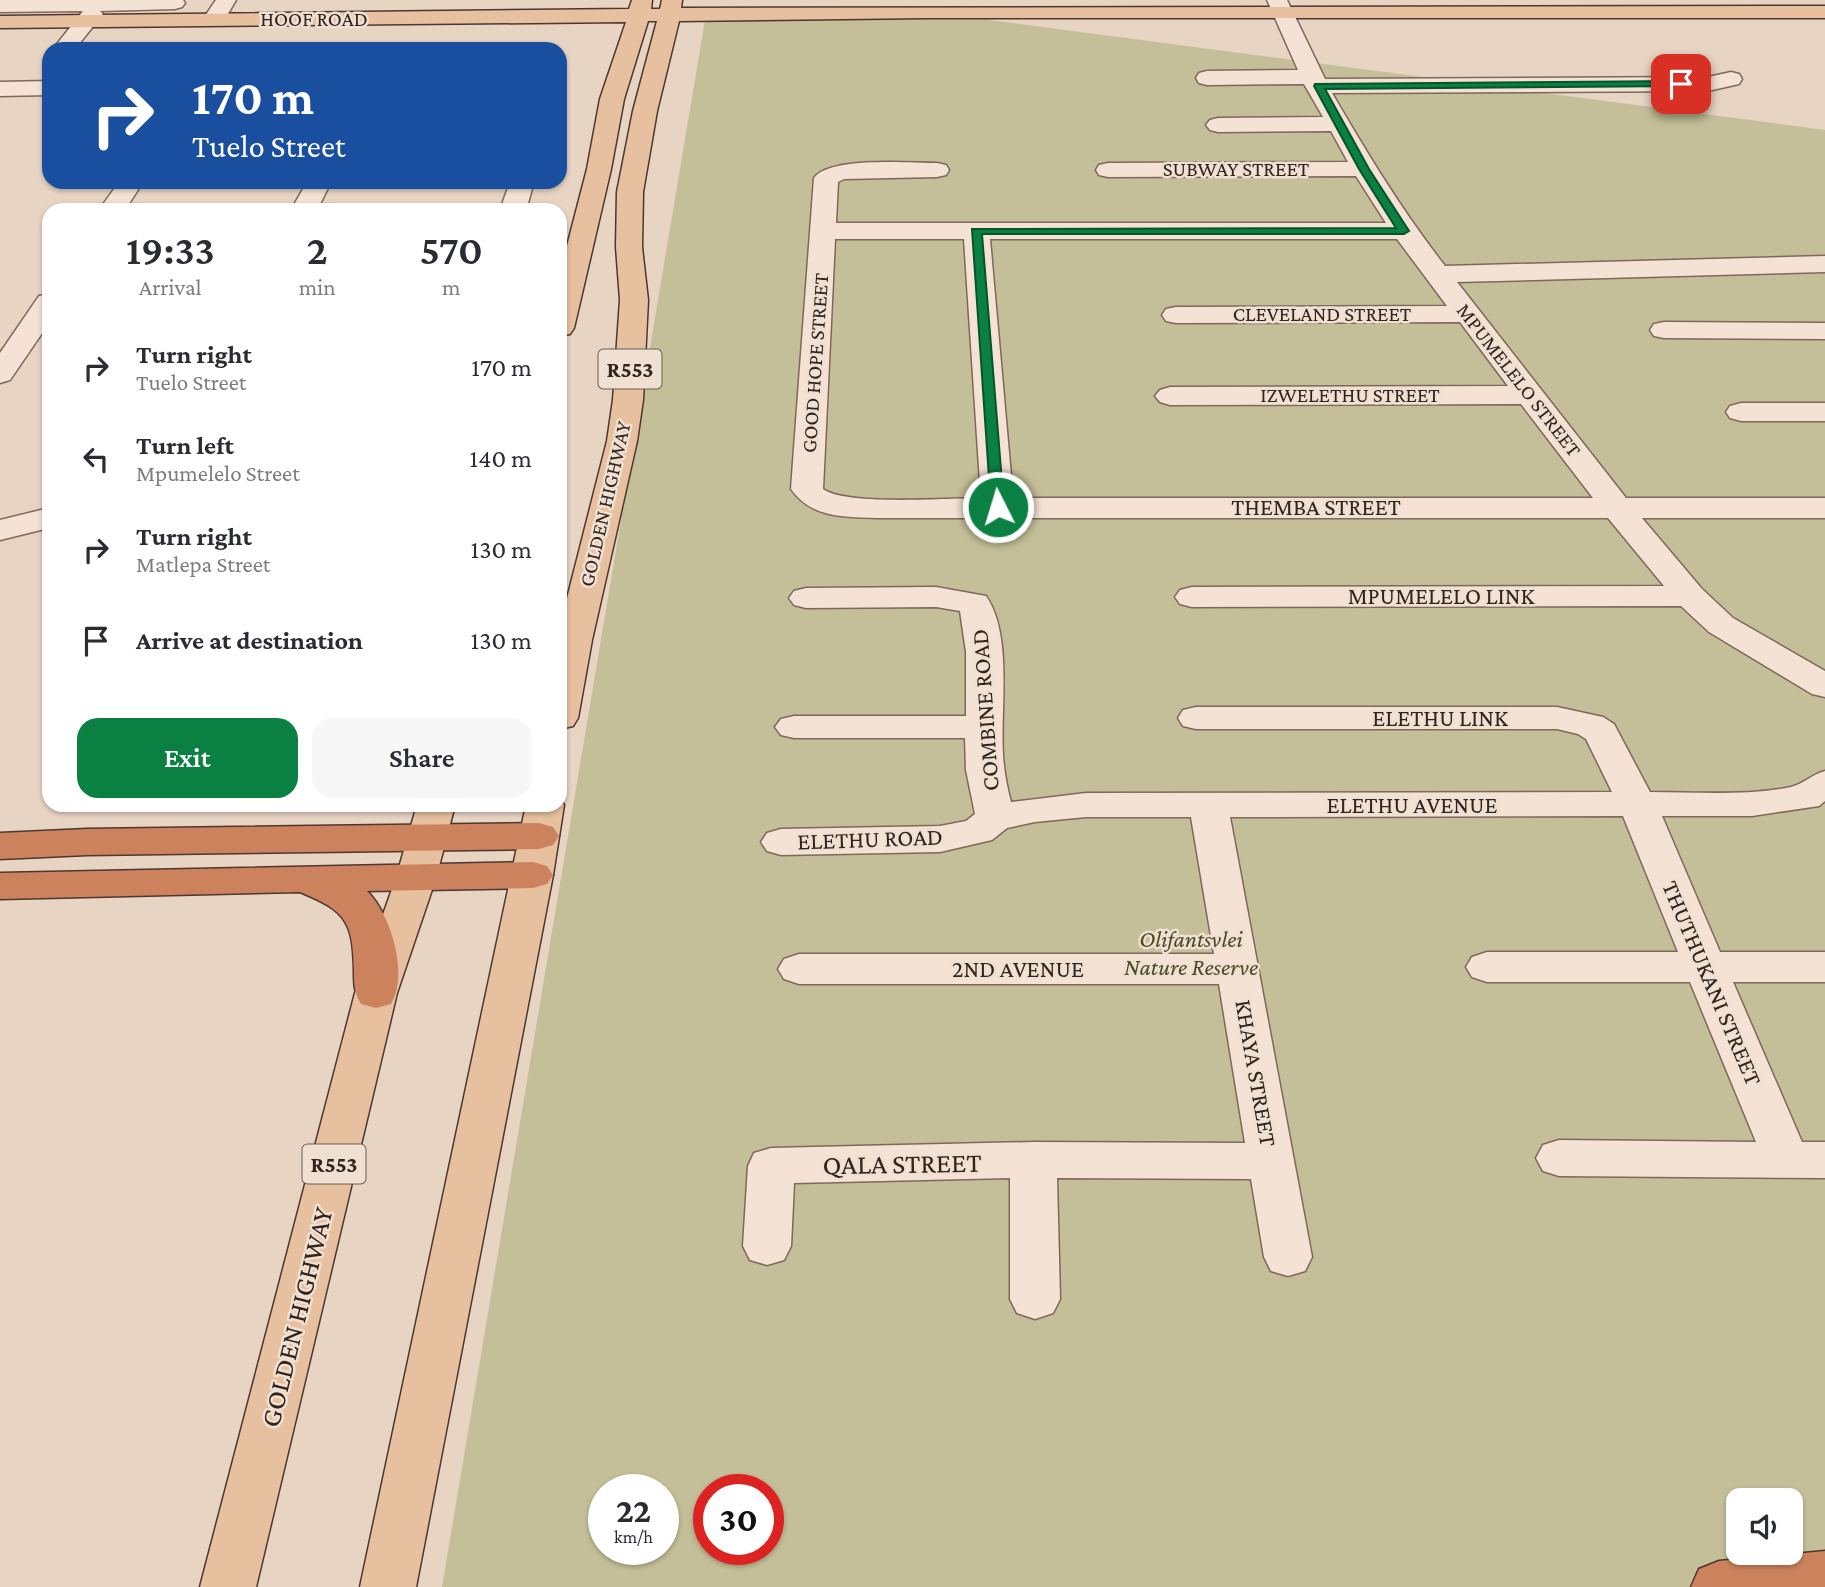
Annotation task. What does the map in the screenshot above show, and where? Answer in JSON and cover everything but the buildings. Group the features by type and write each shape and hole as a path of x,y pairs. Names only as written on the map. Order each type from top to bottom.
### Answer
{"highway":[{"path":"0,846 87,842 539,839"},
{"path":"0,886 301,879 427,840"},
{"path":"301,879 341,893 362,909 372,935 376,993"},
{"path":"1719,1587 1825,1576"}],"main road":[{"path":"557,13 601,0"},
{"name":"HOOF ROAD","path":"0,22 86,21 220,10 557,13 671,7 926,12 1280,6 1825,12"},
{"name":"GOLDEN HIGHWAY","path":"567,679 627,410 634,300 629,247 630,192 645,111 671,7"},
{"path":"567,299 599,169 612,99 641,8"},
{"path":"557,13 598,26 609,33 624,59"},
{"name":"HOOF ROAD","path":"0,15 86,21"},
{"path":"388,1587 539,839"},
{"name":"GOLDEN HIGHWAY","path":"228,1587 376,993 427,840"}],"street":[{"path":"0,6 175,3"},
{"name":"MPUMELELO STREET","path":"1280,6 1315,81 1364,169 1404,231 1615,506 1690,596 1721,625 1825,686"},
{"path":"0,30 86,21"},
{"path":"70,42 86,21"},
{"path":"1207,78 1708,84 1731,79"},
{"path":"0,89 41,88"},
{"path":"1218,125 1339,124"},
{"name":"SUBWAY STREET","path":"1108,170 1364,169"},
{"name":"GOOD HOPE STREET","path":"809,495 825,179 840,172 937,170"},
{"path":"824,231 1404,231"},
{"path":"976,231 998,507"},
{"path":"1439,274 1825,264"},
{"name":"CLEVELAND STREET","path":"1176,315 1468,314"},
{"path":"1664,330 1825,331"},
{"path":"0,374 39,333"},
{"name":"IZWELETHU STREET","path":"1170,396 1531,395"},
{"path":"1741,412 1825,412"},
{"name":"THEMBA STREET","path":"809,495 822,504 838,507 1615,506 1651,510 1825,508"},
{"path":"0,530 42,529"},
{"name":"MPUMELELO LINK","path":"1192,597 1690,596"},
{"name":"COMBINE ROAD","path":"806,598 936,597 974,603 979,610 982,645 984,756 995,818"},
{"name":"ELETHU LINK","path":"1196,718 1576,720 1603,734 1637,804"},
{"path":"794,727 984,727"},
{"name":"ELETHU AVENUE","path":"995,818 1035,810 1086,805 1775,803 1805,797 1825,783"},
{"name":"THUTHUKANI STREET","path":"1559,1158 1806,1161 1705,967 1637,804"},
{"name":"KHAYA STREET","path":"1209,806 1288,1257"},
{"name":"ELETHU ROAD","path":"781,842 940,839 978,831 995,818"},
{"path":"1487,967 1825,967"},
{"name":"2ND AVENUE","path":"799,969 1237,968"},
{"path":"1033,1160 1035,1299"},
{"name":"QALA STREET","path":"767,1246 771,1166 1033,1160 1271,1161"}],"green space":[{"name":"Olifantsvlei Nature Reserve","path":"967,17 1825,130 1825,1587 442,1587 705,20"}],"route":[{"path":"998,507 976,231 1404,231 1364,169 1319,86 1681,84"}]}
